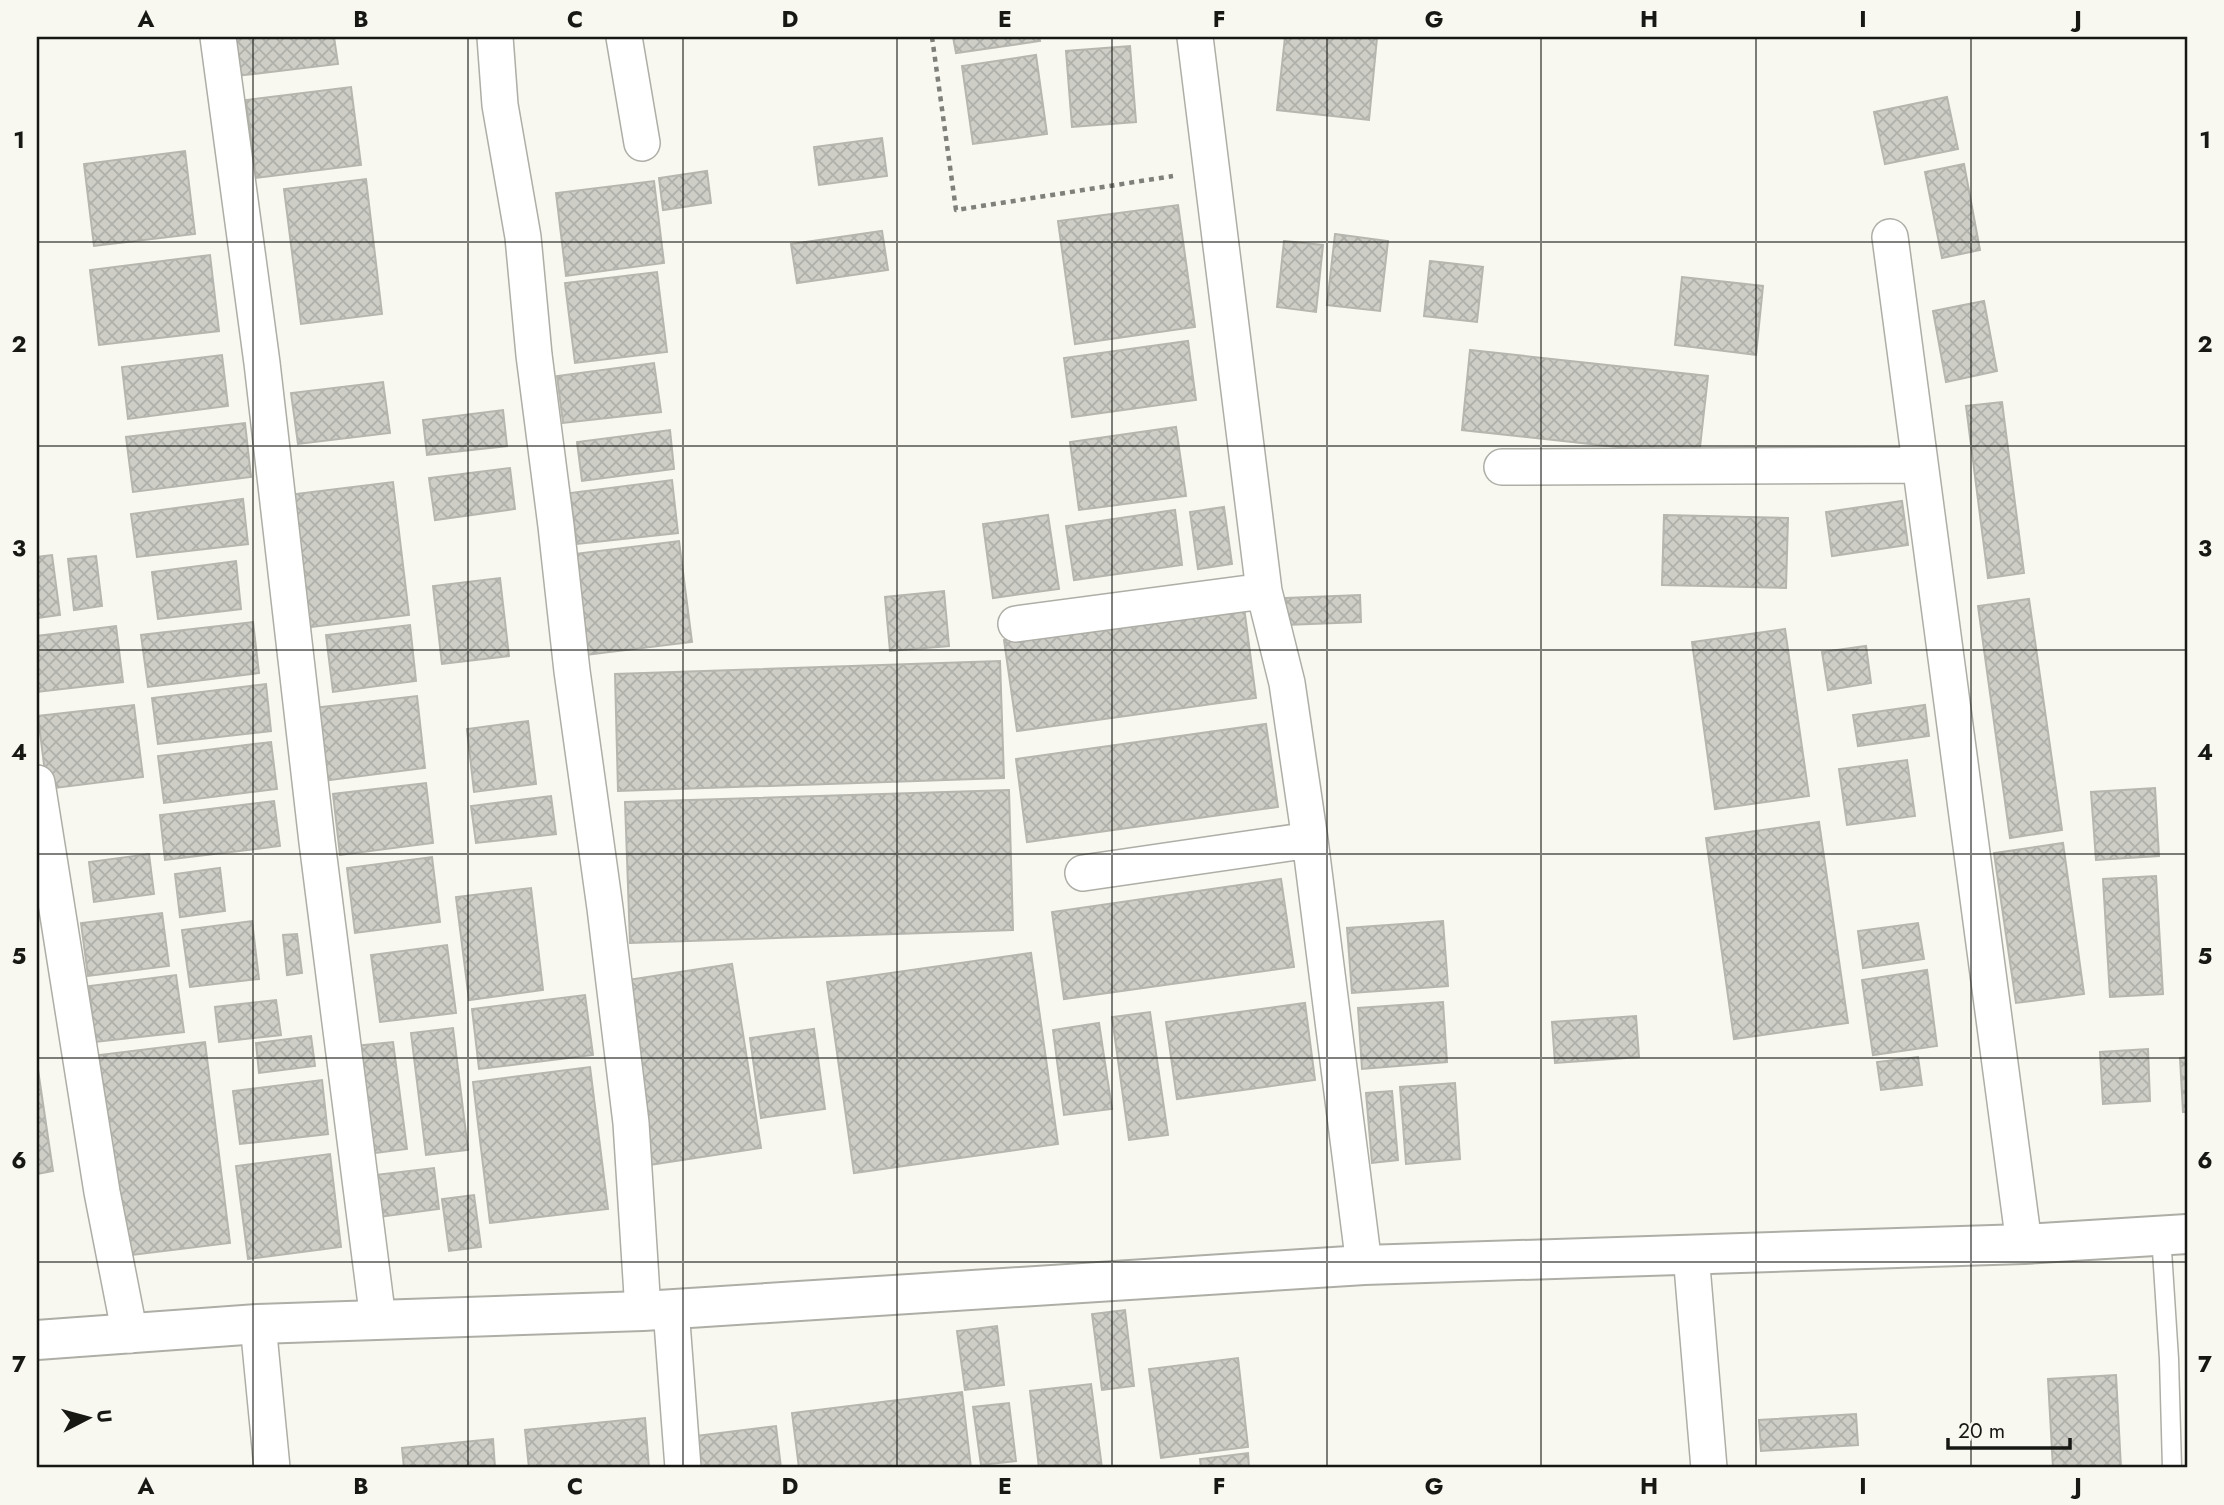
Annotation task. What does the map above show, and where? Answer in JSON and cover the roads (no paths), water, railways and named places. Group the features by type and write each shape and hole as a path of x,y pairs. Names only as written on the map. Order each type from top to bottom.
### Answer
{"street":[{"path":"218,37 262,363 317,842 378,1320"},
{"path":"495,37 500,106 523,237 534,355 572,671 631,1123 657,1310 683,1468"},
{"path":"624,37 642,143"},
{"path":"1195,37 1264,591 1287,683 1310,840 1364,1265"},
{"path":"1890,237 2024,1244"},
{"path":"1502,467 1920,465"},
{"path":"1016,624 1264,591"},
{"path":"37,783 102,1192 130,1335"},
{"path":"1083,873 1310,840"},
{"path":"37,1340 258,1324 657,1310 1364,1265 2024,1244 2174,1235"},
{"path":"1691,1254 1709,1468"},
{"path":"258,1324 272,1468"}],"lane":[{"path":"2172,1468 2178,1358 2174,1235"}]}
